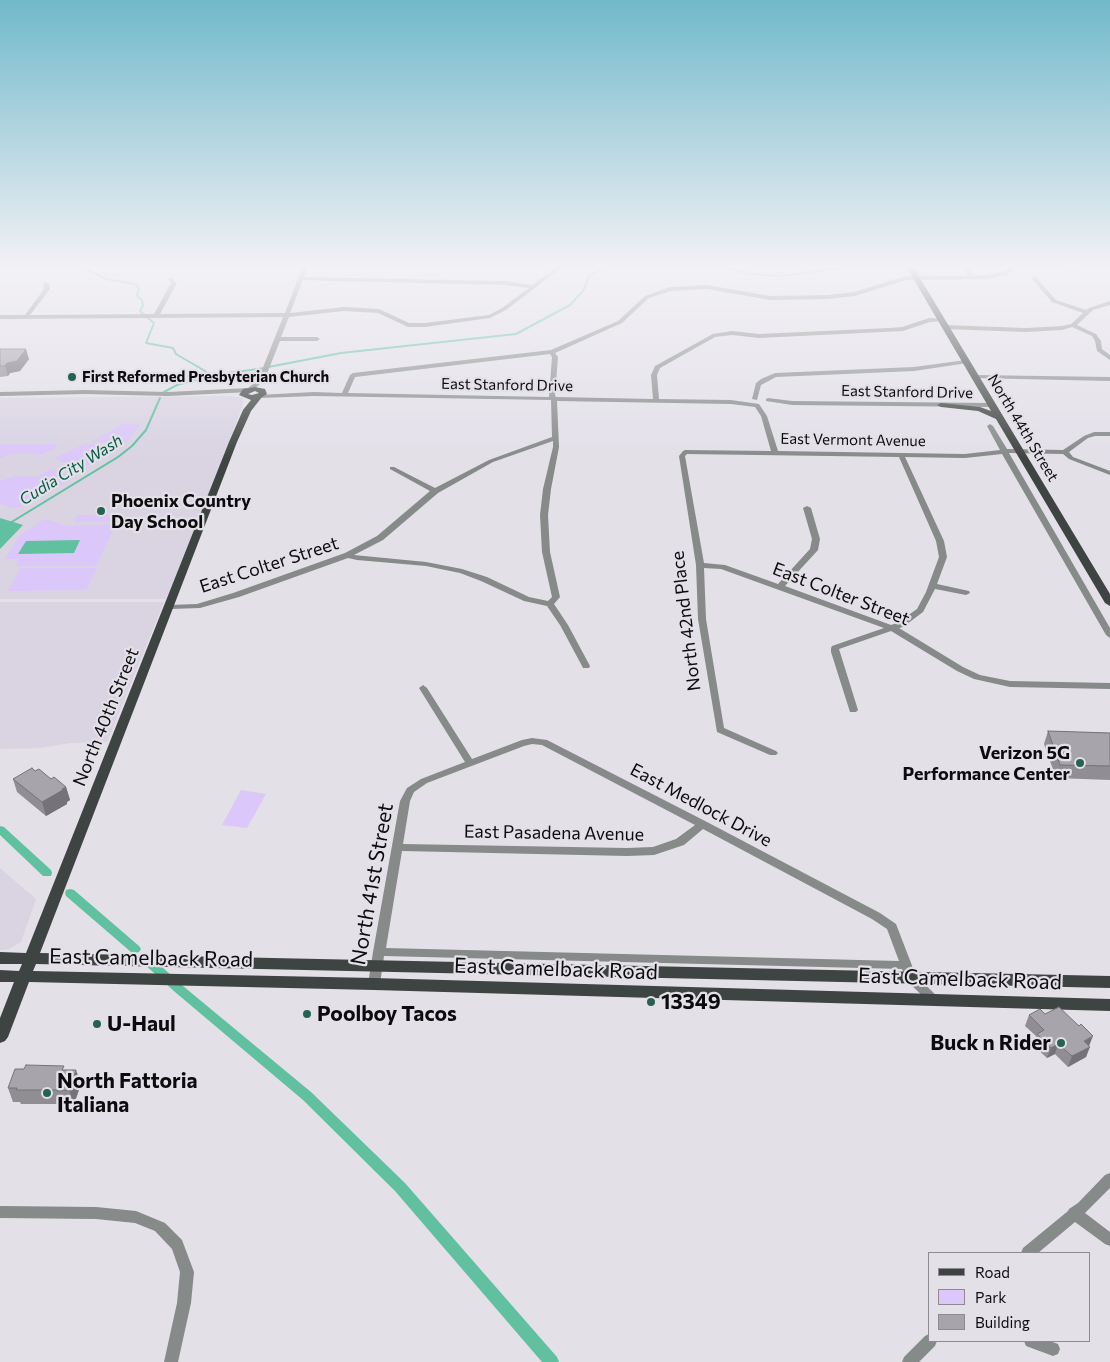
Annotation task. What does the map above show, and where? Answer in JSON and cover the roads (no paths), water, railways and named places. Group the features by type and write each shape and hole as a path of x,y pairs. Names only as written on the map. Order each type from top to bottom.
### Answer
{"main road":[{"name":"North 44th Street","path":"948,332 1110,603"},
{"path":"247,393 261,394"},
{"name":"North 40th Street","path":"0,1037 246,410 247,393"},
{"name":"North 40th Street","path":"246,410 261,394"},
{"path":"941,406 980,409 999,417"},
{"name":"East Camelback Road","path":"0,958 163,960 378,959 595,972 908,972 1110,982"},
{"name":"East Camelback Road","path":"0,976 148,978 1110,1004"}],"street":[{"path":"261,394 261,381 280,332"},
{"path":"344,395 353,375 552,352 598,332"},
{"path":"656,400 654,374 657,367 701,344 708,338 723,333 758,336 855,332"},
{"path":"1087,332 1094,335 1098,341 1099,350 1110,358"},
{"path":"277,339 318,339"},
{"path":"552,352 555,357 552,395 554,399 556,456 548,482 544,515 546,552 556,597 550,604 564,625 586,666"},
{"path":"775,452 764,416 755,402 758,384 763,380 782,375 914,369 966,362"},
{"path":"975,377 1110,379"},
{"path":"0,395 247,393 261,381"},
{"path":"758,391 766,402 764,416"},
{"name":"East Stanford Drive","path":"261,394 941,406 992,405"},
{"name":"North 44th Street","path":"990,426 1110,636"},
{"path":"1110,434 1094,434 1086,437 1065,452 1071,458 1110,473"},
{"path":"348,555 380,538 435,491 491,461 555,438"},
{"name":"East Vermont Avenue","path":"685,452 977,456 1019,451 1065,452"},
{"name":"North 42nd Place","path":"685,452 682,456 700,565 702,619 720,730 773,753"},
{"path":"853,710 835,648 900,625 920,610 933,586 943,557 942,550 901,455"},
{"path":"392,468 435,491"},
{"path":"780,587 814,550 816,539 807,508"},
{"name":"East Colter Street","path":"170,607 197,606 236,595 348,555 357,558 426,564 462,571 484,578 527,599 550,604"},
{"name":"East Colter Street","path":"700,565 722,567 890,628 977,677 1010,684 1110,686"},
{"path":"933,586 966,593"},
{"path":"423,688 470,763"},
{"name":"East Medlock Drive","path":"410,790 424,781 522,743 532,741 544,742 703,824 868,912 892,927 908,972 934,1000"},
{"name":"North 41st Street","path":"374,984 405,801 410,790"},
{"name":"East Pasadena Avenue","path":"397,847 654,851 680,842 703,824"},
{"path":"1029,1252 1083,1207 1110,1179"},
{"path":"0,1212 96,1213 136,1217 160,1227 177,1245 187,1272 184,1303 171,1362"},
{"path":"1074,1213 1110,1240"},
{"path":"909,1362 929,1342"},
{"path":"1033,1342 1053,1350"}],"waterway":[{"path":"151,332 146,343 173,348 176,354 205,371 208,375"},
{"name":"Cudia City Wash","path":"164,392 177,385 213,375 258,369 341,353 516,334 521,332"},
{"name":"Cudia City Wash","path":"10,523 118,457 132,446 146,430 160,398"},
{"path":"0,829 47,873"},
{"path":"70,893 135,949"},
{"path":"147,960 307,1096 400,1187 552,1362"}],"place":[{"name":"First Reformed Presbyterian Church","path":"72,377"},
{"name":"Phoenix Country Day School","path":"101,511"},
{"name":"Verizon 5G Performance Center","path":"1080,763"},
{"name":"13349","path":"651,1002"},
{"name":"Poolboy Tacos","path":"307,1014"},
{"name":"U-Haul","path":"97,1024"},
{"name":"Buck n Rider","path":"1061,1043"},
{"name":"North Fattoria Italiana","path":"47,1093"}]}
